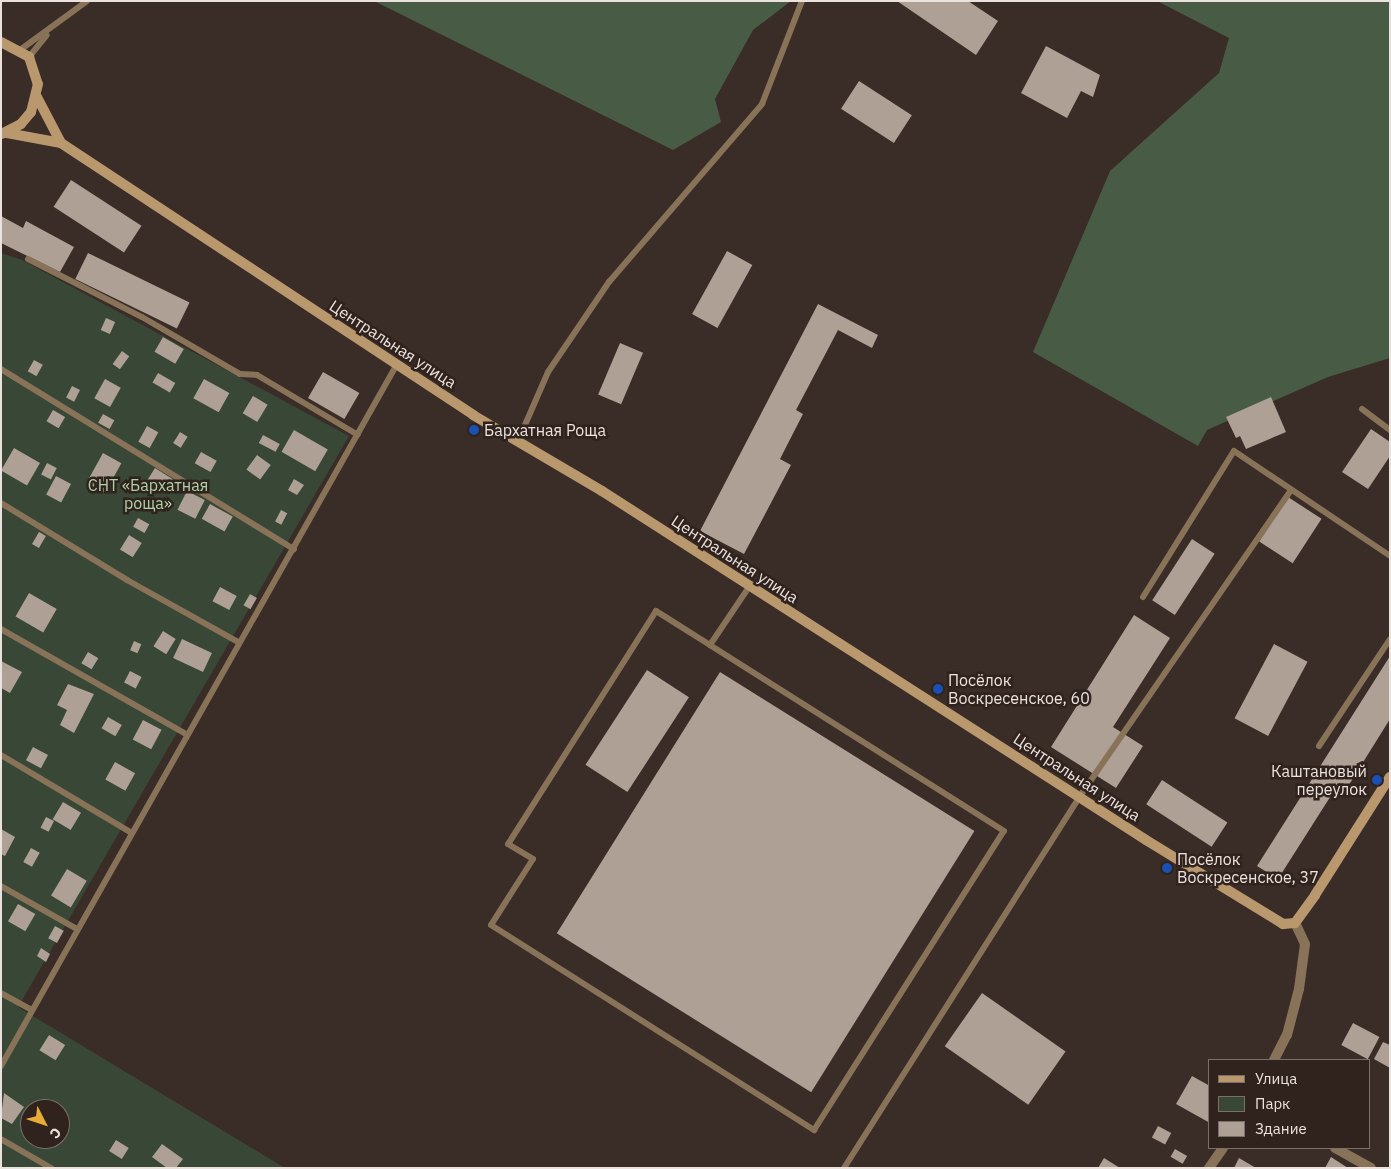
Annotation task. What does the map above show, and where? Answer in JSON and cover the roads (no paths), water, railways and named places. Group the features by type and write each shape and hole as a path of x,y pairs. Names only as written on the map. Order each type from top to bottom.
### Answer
{"main road":[{"path":"1,42 20,50 29,57 38,84 37,97 21,124 4,133"},
{"name":"Центральная улица","path":"37,97 61,144 396,364 518,441 602,491 749,587 1271,918 1283,924 1295,923"},
{"path":"4,133 61,144"},
{"path":"1295,923 1390,777"}],"street":[{"path":"1275,1059 1287,1035 1299,989 1305,944 1295,923"},
{"path":"1210,1168 1222,1149"},
{"path":"1338,1149 1371,1168"}],"lane":[{"path":"20,50 51,30 87,1"},
{"path":"518,441 548,372 609,282 762,104 802,1"},
{"path":"29,57 51,30"},
{"path":"28,259 142,317 240,374 257,375 358,435"},
{"path":"1,1066 238,642 294,549 396,364"},
{"path":"1,369 294,549"},
{"path":"1362,408 1390,430"},
{"path":"1143,596 1234,451 1390,556"},
{"path":"844,1168 1080,796 1291,490"},
{"path":"1,503 127,580 238,642"},
{"path":"710,645 749,587"},
{"path":"656,611 710,645 1004,831 814,1130 491,925 533,859 508,844 656,611"},
{"path":"1,628 186,734"},
{"path":"1319,746 1390,638"},
{"path":"1,755 132,833"},
{"path":"1,886 77,929"},
{"path":"1,993 32,1010"},
{"path":"1,1139 51,1168"}],"place":[{"name":"Бархатная Роща","path":"474,430"},
{"name":"Посёлок Воскресенское, 60","path":"938,689"},
{"name":"Каштановый переулок","path":"1377,780"},
{"name":"Посёлок Воскресенское, 37","path":"1167,868"}],"park label":[{"name":"СНТ «Бархатная роща»","path":"148,494"}]}
